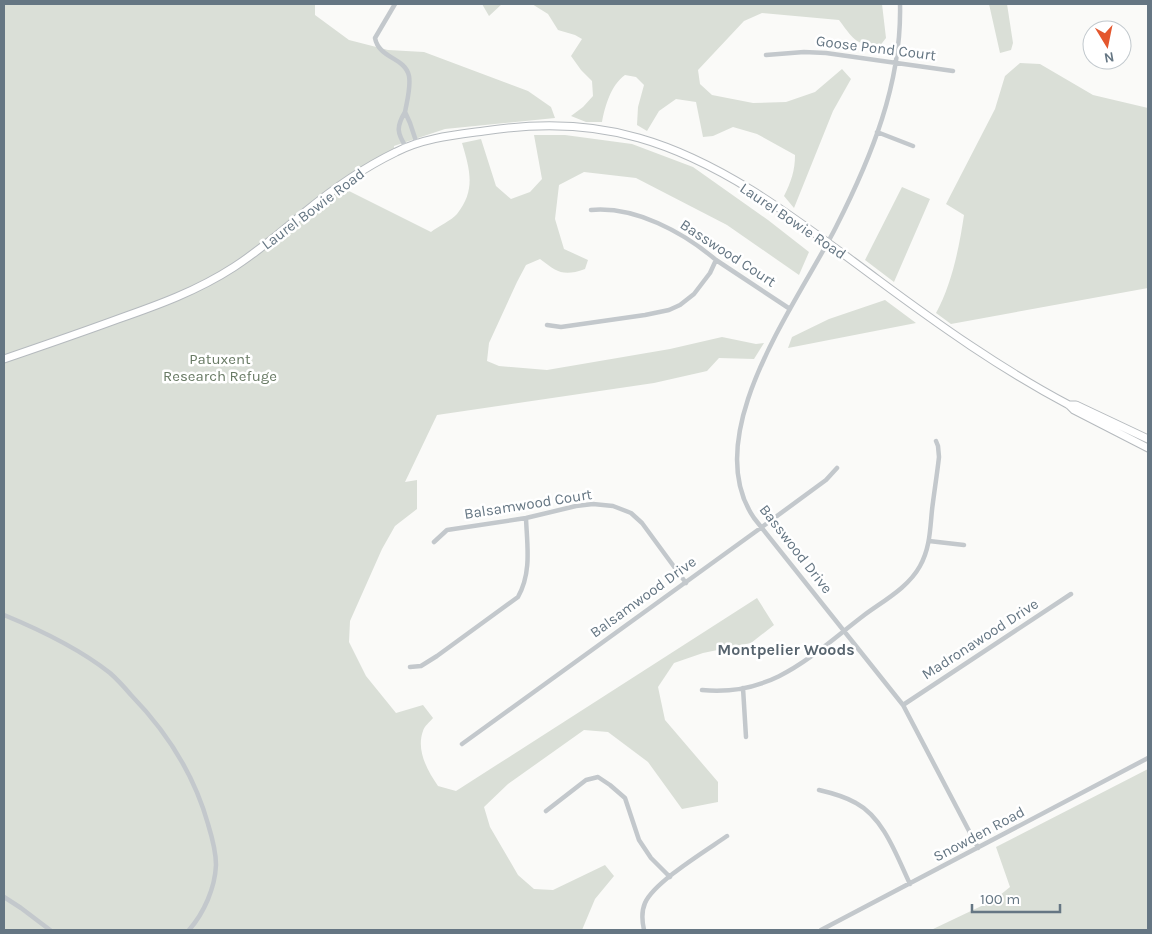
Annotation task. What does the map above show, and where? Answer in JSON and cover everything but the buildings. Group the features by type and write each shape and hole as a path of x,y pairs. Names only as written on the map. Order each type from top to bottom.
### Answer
{"main road":[{"name":"Laurel Bowie Road","path":"4,359 162,304 208,283 236,266 338,186 373,164 406,147 475,132 536,125 579,126 637,137 694,158 713,168 765,198 924,314 992,360 1069,405 1074,410 1148,448"},
{"name":"Laurel Bowie Road","path":"1069,405 1076,405 1148,439"}],"street":[{"path":"395,4 375,38 379,49 404,66 408,75 408,94 405,112 399,121 398,129 399,137 406,147"},
{"name":"Basswood Drive","path":"900,4 896,63 889,97 877,132 855,186 790,310 754,386 746,405 736,458 739,484 747,507 903,705 978,848"},
{"name":"Goose Pond Court","path":"766,55 814,52 953,70"},
{"path":"405,112 417,144"},
{"path":"877,132 913,146"},
{"name":"Basswood Court","path":"591,210 609,209 640,216 676,233 790,310"},
{"path":"547,325 562,327 669,310 680,305 694,294 705,280 716,260"},
{"path":"702,690 727,691 744,688 793,670 898,590 912,577 920,565 930,541 939,458 936,441"},
{"name":"Balsamwood Drive","path":"462,744 762,528 826,480 837,468"},
{"name":"Balsamwood Court","path":"434,542 447,530 526,518 576,506 594,504 622,508 642,523 686,582"},
{"path":"410,667 421,666 518,596 524,585 528,562 526,518"},
{"path":"930,541 964,545"},
{"name":"Madronawood Drive","path":"903,705 1071,594"},
{"path":"4,615 26,624 86,656 111,674 148,713 175,748 192,780 204,809 211,831 216,858 213,882 208,900 200,916 189,930"},
{"path":"744,688 746,737"},
{"name":"Snowden Road","path":"821,930 1148,758"},
{"path":"546,811 586,780 598,777 625,798 639,840 651,858 670,877"},
{"path":"818,790 839,795 866,810 884,834 910,884"},
{"path":"644,930 642,915 645,903 653,890 727,836"},
{"path":"4,897 50,930"}],"green space":[{"name":"Patuxent Research Refuge","path":"4,4 315,4 315,15 349,40 388,50 424,52 528,91 551,107 555,118 445,129 394,146 394,149 339,186 431,232 455,216 467,197 470,180 462,143 481,139 496,186 511,199 530,192 542,179 534,135 565,135 632,144 693,167 768,220 809,252 799,275 727,225 636,178 584,172 559,185 555,219 564,249 588,260 585,269 571,273 561,272 540,259 526,265 489,343 487,361 499,366 547,370 670,349 722,337 756,344 764,343 754,359 719,358 707,371 654,383 437,415 405,482 417,480 417,509 395,526 382,549 350,621 349,642 366,676 396,713 423,705 433,718 425,727 421,738 424,760 438,786 456,791 757,598 774,625 751,643 703,653 674,663 658,687 665,720 718,782 718,802 682,809 648,762 608,732 584,730 508,784 484,807 490,827 518,875 534,889 553,890 605,865 614,876 595,899 582,930 4,930"},
{"path":"482,4 502,4 489,16"},
{"path":"532,4 882,4 886,38 879,47 871,46 855,39 839,20 762,13 744,21 698,70 700,84 712,95 753,103 786,102 815,92 842,69 851,79 833,111 794,208 784,196 792,176 795,155 757,134 733,127 713,136 703,137 696,102 676,99 659,111 647,131 637,125 638,107 644,85 636,77 625,75 616,84 607,103 602,122 586,122 571,116 593,96 592,81 571,56 582,39 558,30 548,14"},
{"path":"989,4 1007,4 1013,43 1011,50 1000,53"},
{"path":"1020,63 1040,64 1093,95 1148,108 1148,288 951,324 936,313 951,278 964,215 946,204 995,109 1005,76"},
{"path":"902,187 930,199 894,282 865,260"},
{"path":"885,300 916,323 788,348 792,337 829,319"},
{"path":"1148,769 1148,930 931,930 994,900 1010,887 996,847"}],"district":[{"name":"Montpelier Woods","path":"786,649"}]}
